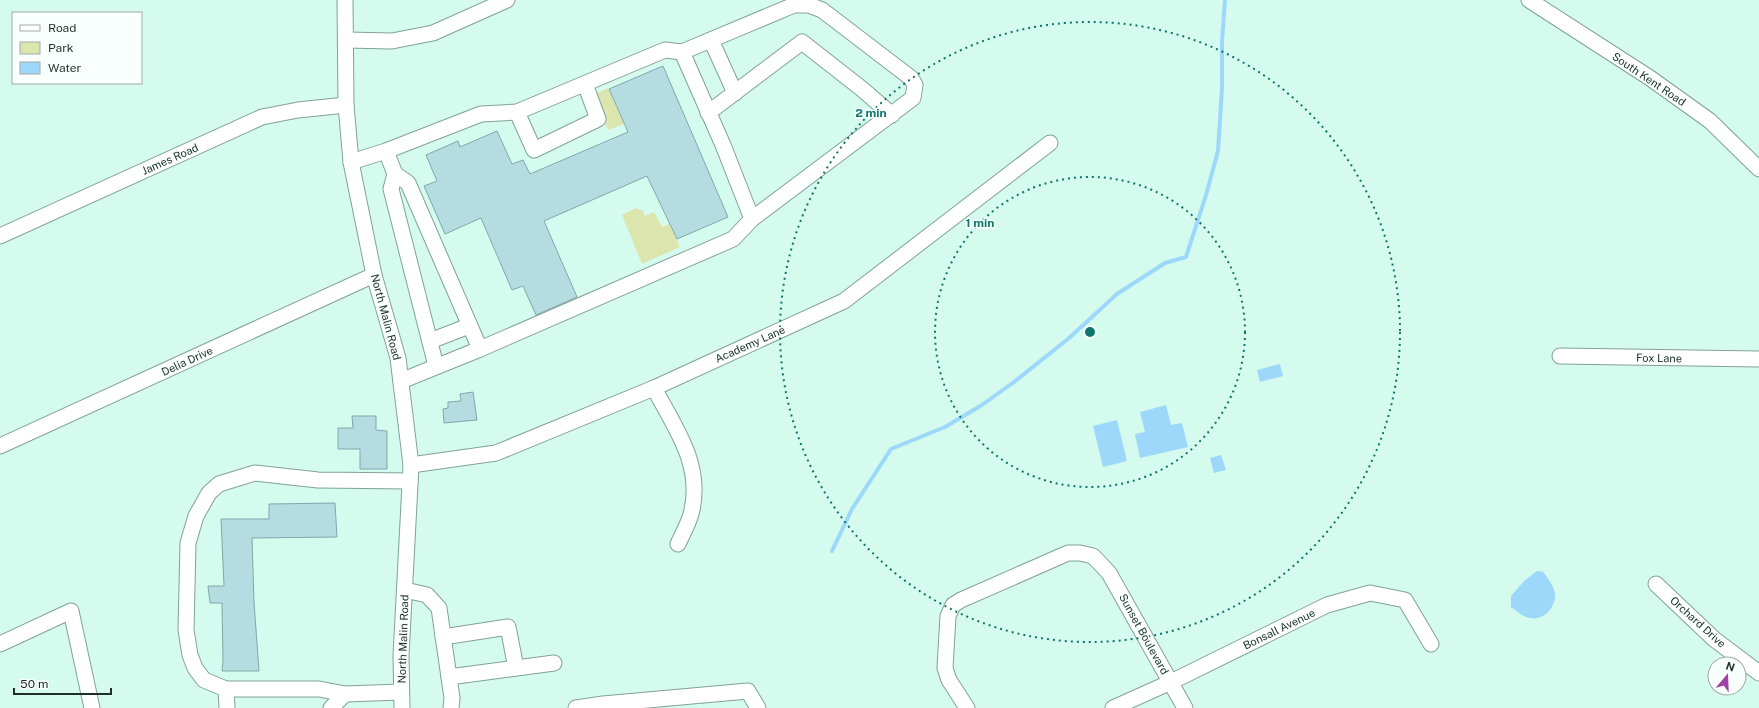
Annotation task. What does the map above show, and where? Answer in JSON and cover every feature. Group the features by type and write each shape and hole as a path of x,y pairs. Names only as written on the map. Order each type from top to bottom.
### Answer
{"street":[{"name":"North Malin Road","path":"345,0 346,105 351,162 374,275 398,358 411,466 401,692 402,708"},
{"path":"346,40 392,41 434,33 507,0"},
{"name":"South Kent Road","path":"1529,0 1650,78 1710,121 1759,169"},
{"path":"351,162 386,151 481,114 517,112 665,50 682,52 794,5 808,5 822,10 911,78 915,85 913,98 752,219 733,239 480,349 401,381"},
{"path":"711,40 735,93"},
{"path":"708,113 802,42 862,89 892,115"},
{"path":"682,52 723,145 752,219"},
{"path":"517,112 534,150 598,119 585,84"},
{"name":"James Road","path":"0,236 262,117 298,110 346,105"},
{"name":"Academy Lane","path":"411,466 496,453 654,388 844,301 1050,143"},
{"path":"386,151 395,174 408,183 480,349"},
{"path":"395,174 391,189 436,366"},
{"name":"Delia Drive","path":"0,446 374,275"},
{"path":"430,341 469,326"},
{"name":"Fox Lane","path":"1560,356 1759,359"},
{"path":"654,388 690,457 696,484 692,511 678,544"},
{"path":"401,692 345,694 319,689 226,689 204,680 195,668 190,655 186,630 188,543 196,516 209,493 219,484 255,473 318,480 410,481"},
{"name":"Sunset Boulevard","path":"967,708 949,680 945,668 948,616 951,608 956,602 1068,553 1085,553 1093,556 1100,562 1119,588 1185,708"},
{"name":"Orchard Drive","path":"1656,584 1714,639 1759,674"},
{"path":"405,590 427,595 440,608 452,698 451,708"},
{"name":"Bonsall Avenue","path":"1113,708 1171,682 1327,605 1370,593 1405,600 1431,644"},
{"path":"0,644 71,611 92,708"},
{"path":"443,637 508,627 516,668"},
{"path":"449,677 554,663"},
{"path":"226,689 228,708"},
{"path":"576,708 652,704 748,691 758,708"},
{"path":"331,708 345,694"}],"green space":[{"path":"608,88 624,124 608,130 593,95"},
{"path":"636,208 643,211 645,216 654,212 662,227 669,224 680,247 642,264 622,215"}],"water":[{"path":"1280,364 1283,376 1260,382 1257,370"},
{"path":"1166,405 1171,425 1182,423 1188,447 1140,458 1135,434 1145,432 1140,412"},
{"path":"1117,420 1127,461 1103,467 1093,426"},
{"path":"1221,455 1226,470 1214,473 1210,458"},
{"path":"1537,571 1543,572 1550,582 1555,594 1555,599 1548,612 1540,617 1530,618 1522,615 1511,607 1511,596 1524,581"}],"building":[{"path":"663,66 728,217 677,239 647,176 544,221 577,297 536,315 523,286 512,290 481,218 445,234 424,186 437,181 426,155 458,141 460,147 497,131 512,164 523,160 530,174 628,132 609,89"},
{"path":"473,392 477,420 444,423 443,409 448,408 448,402 461,401 460,394"},
{"path":"352,416 376,416 376,430 387,431 387,469 360,469 360,449 338,449 338,428 353,428"},
{"path":"335,503 337,537 252,538 254,602 259,671 222,671 222,603 210,603 208,586 224,586 221,519 269,519 269,504"}],"waterway":[{"path":"832,551 852,509 891,449 945,427 982,405 1014,382 1068,339 1117,294 1165,263 1186,257 1206,195 1218,151 1225,0"}]}
